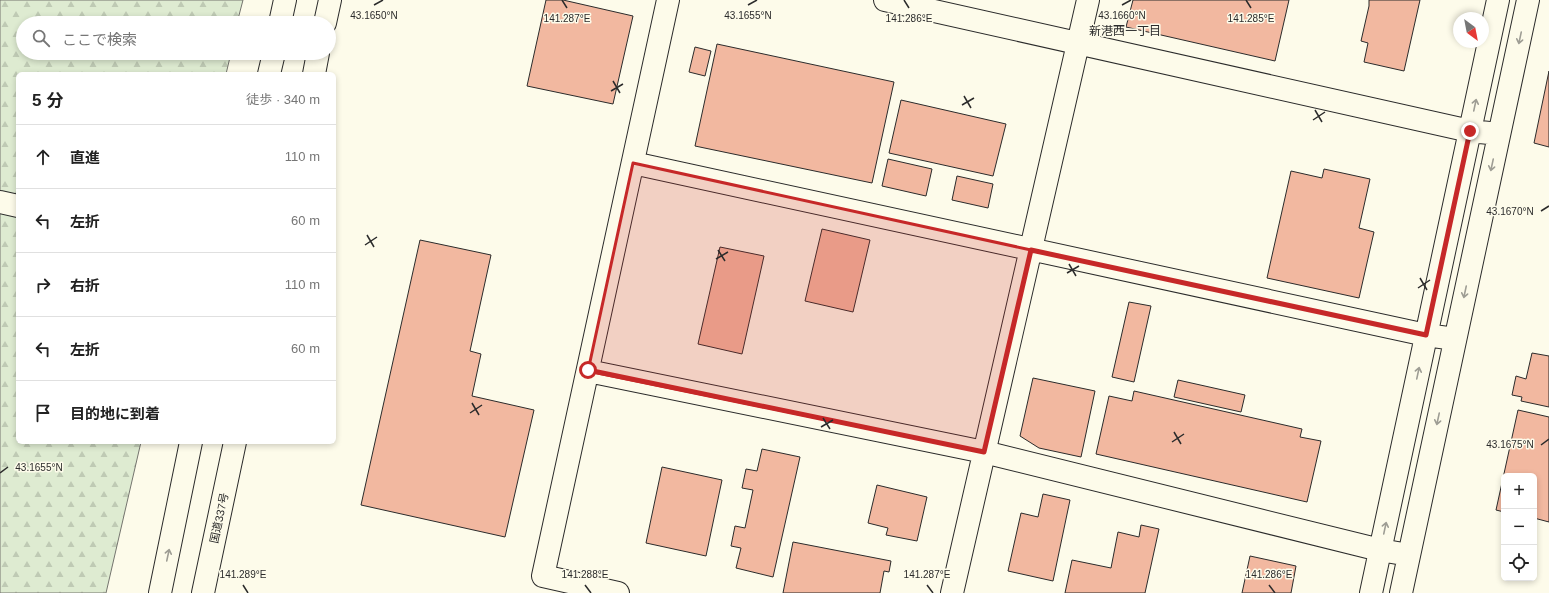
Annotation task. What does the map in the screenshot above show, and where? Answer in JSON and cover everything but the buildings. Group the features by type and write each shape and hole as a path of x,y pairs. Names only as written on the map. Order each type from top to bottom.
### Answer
{"main road":[{"path":"282,16 285,0"},
{"path":"327,16 330,0"},
{"path":"618,593 543,576 668,0"},
{"path":"885,0 1079,42 1470,131 1499,134"},
{"path":"952,593 1088,0"},
{"path":"1371,593 1498,0"},
{"path":"1401,593 1528,0"},
{"path":"269,72 272,60"},
{"path":"314,72 317,60"},
{"path":"633,163 1426,335 1455,339"},
{"path":"0,202 16,206"},
{"path":"588,370 984,452 1380,550 1409,555"},
{"path":"160,593 191,444"},
{"name":"国道337号","path":"203,593 234,444"}],"highlighted area":[{"path":"633,163 1031,250 984,452 588,371"}],"green space":[{"path":"0,0 243,0 239,16 16,16 16,60 229,60 226,72 16,72 16,444 141,444 106,593 0,593"}],"district":[{"name":"新港西一丁目","path":"1125,31"}],"route":[{"path":"588,370 984,452 1031,250 1426,335 1470,131"}]}
